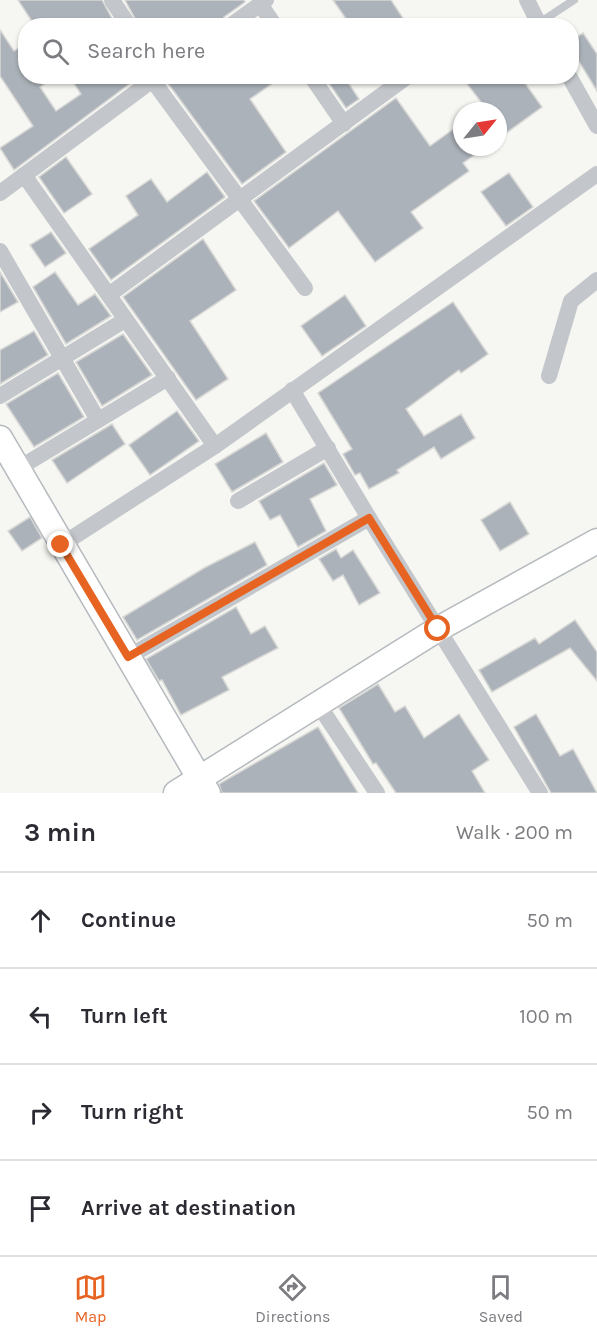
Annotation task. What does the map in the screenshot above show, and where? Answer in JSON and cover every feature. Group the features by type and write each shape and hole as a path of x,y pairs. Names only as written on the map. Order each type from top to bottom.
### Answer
{"street":[{"path":"112,0 124,18"},
{"path":"527,0 536,18"},
{"path":"241,18 263,2 271,18"},
{"path":"0,193 148,84"},
{"path":"158,84 240,201 305,288"},
{"path":"316,84 344,124"},
{"path":"110,294 397,84"},
{"path":"573,84 597,126"},
{"path":"61,545 215,446 597,174"},
{"path":"24,175 215,446"},
{"path":"0,251 98,420"},
{"path":"549,376 571,301 597,280"},
{"path":"0,396 125,320"},
{"path":"19,468 168,378"},
{"path":"292,390 540,793"},
{"path":"0,438 204,786"},
{"path":"238,501 328,448"},
{"path":"128,657 369,518"},
{"path":"176,793 204,786 318,704 438,629 597,541"},
{"path":"318,704 377,793"}],"lane":[{"path":"548,18 574,0"}],"building":[{"path":"18,0 102,0 112,18 30,18"},
{"path":"125,0 244,0 245,2 224,18 135,18"},
{"path":"333,0 391,0 403,18 345,18"},
{"path":"0,30 14,51 18,48 18,84 44,84 40,87 56,111 81,94 74,84 129,84 14,170 0,148 33,126 0,76"},
{"path":"583,33 597,54 597,91 579,61 579,36"},
{"path":"168,84 272,84 250,99 286,152 242,184"},
{"path":"330,84 349,84 359,99 346,108"},
{"path":"467,84 526,84 542,107 507,132 507,102 481,102"},
{"path":"396,98 430,146 453,129 453,156 473,156 463,163 469,171 411,212 423,228 375,262 338,211 289,248 254,201"},
{"path":"66,157 92,194 64,213 39,177"},
{"path":"207,172 225,197 111,280 89,249 138,215 126,196 151,179 167,202"},
{"path":"509,173 533,207 506,226 481,192"},
{"path":"51,232 66,253 45,267 30,245"},
{"path":"203,239 236,290 190,321 228,379 196,400 123,297"},
{"path":"0,272 18,302 0,312"},
{"path":"55,272 78,305 95,294 111,316 66,344 33,287"},
{"path":"345,295 366,326 322,356 301,326"},
{"path":"453,302 488,354 461,373 459,370 406,409 424,436 461,414 475,438 441,459 434,447 397,470 399,473 369,489 360,473 355,475 343,454 352,449 318,393"},
{"path":"34,331 48,355 0,384 0,350"},
{"path":"123,334 152,375 102,406 76,362"},
{"path":"58,373 84,417 34,447 6,404"},
{"path":"177,411 199,441 150,475 129,445"},
{"path":"112,424 125,444 67,483 52,460"},
{"path":"266,433 283,462 232,492 215,464"},
{"path":"324,463 337,485 310,499 326,531 298,547 280,515 270,520 259,501"},
{"path":"510,502 529,534 500,551 481,520"},
{"path":"30,517 42,538 22,551 8,531"},
{"path":"255,542 267,565 137,640 123,617 204,568"},
{"path":"336,549 341,558 353,550 380,593 359,605 343,575 333,581 319,559"},
{"path":"236,607 251,634 265,626 278,648 222,677 229,690 181,715 162,680 159,681 146,659"},
{"path":"575,620 597,652 597,681 570,648 492,692 479,670 535,638 539,644"},
{"path":"378,684 395,712 405,706 424,738 459,714 489,760 472,771 485,793 396,793 376,763 373,764 339,708"},
{"path":"536,714 560,756 573,749 597,793 551,793 514,727"},
{"path":"318,727 358,793 222,793 219,784"}],"route":[{"path":"61,545 128,657 369,518 438,629"}]}
